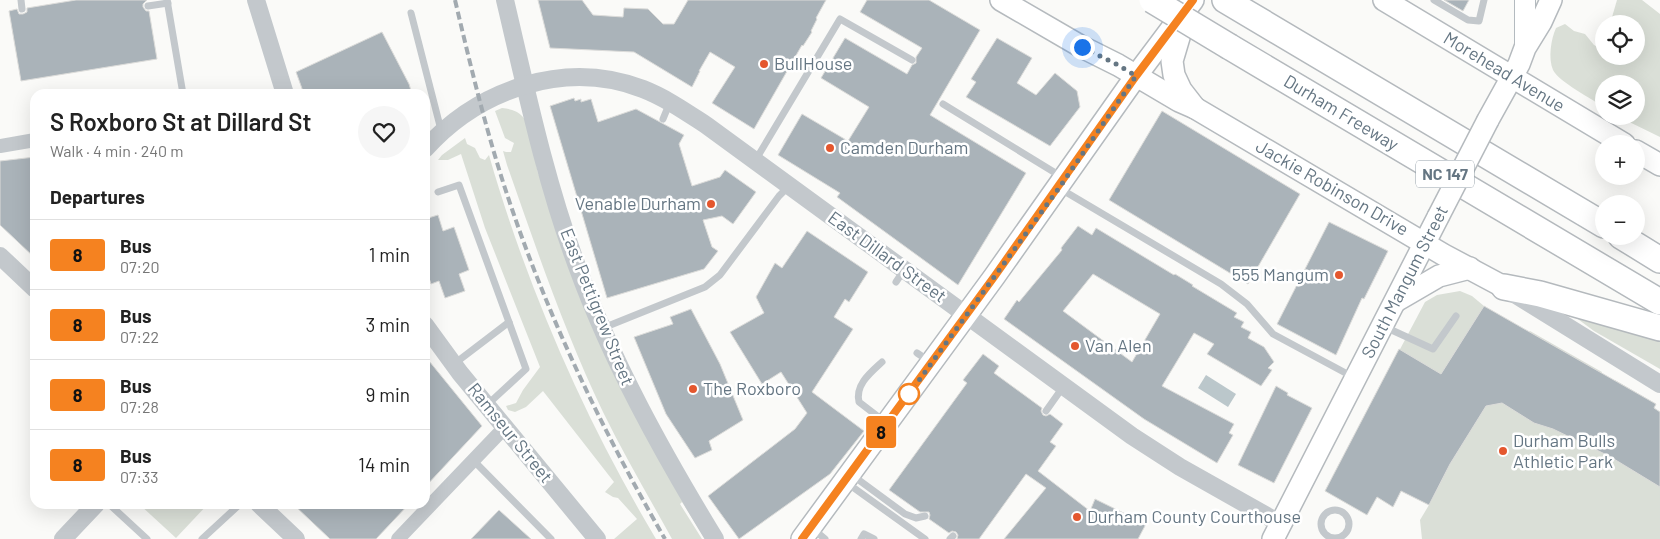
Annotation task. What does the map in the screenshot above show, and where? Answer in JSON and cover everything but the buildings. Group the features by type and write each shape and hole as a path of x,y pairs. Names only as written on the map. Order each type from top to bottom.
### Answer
{"highway":[{"name":"Durham Freeway","path":"1152,0 1660,302"},
{"name":"NC 147","path":"1225,0 1595,221"},
{"path":"1636,245 1660,260"},
{"path":"1504,287 1540,294 1660,328"}],"main road":[{"name":"Jackie Robinson Drive","path":"1001,0 1082,47 1195,108 1425,243 1504,287"},
{"path":"813,535 848,477 887,424 924,358 966,316 1136,76 1193,0"},
{"path":"1525,0 1525,48"},
{"name":"South Mangum Street","path":"1277,532 1551,0"},
{"name":"Morehead Avenue","path":"1388,1 1609,135"},
{"path":"1176,23 1180,34 1172,60 1174,75 1181,90 1195,108"},
{"path":"1645,156 1660,165"},
{"path":"1396,301 1439,276 1470,268"}],"street":[{"path":"256,0 283,89"},
{"name":"East Pettigrew Street","path":"505,0 553,194 569,244 603,328 648,424 715,539"},
{"name":"East Dillard Street","path":"430,144 456,120 480,104 505,91 525,84 576,78 601,79 642,88 670,102 755,161 789,186 900,276 966,316 1132,436 1277,532"},
{"path":"0,146 30,141"},
{"path":"0,256 30,284"},
{"name":"Jackie Robinson Drive","path":"1504,287 1660,384"},
{"name":"Ramseur Street","path":"430,332 487,405 597,539"},
{"path":"430,505 505,427"},
{"path":"64,539 91,509"},
{"path":"264,509 296,539"},
{"path":"398,539 426,509"}],"lane":[{"path":"21,0 22,9"},
{"path":"1434,0 1468,20 1479,21 1484,0"},
{"path":"148,6 168,1 181,89"},
{"path":"411,13 442,132"},
{"path":"755,161 840,19 912,60"},
{"path":"663,119 670,102"},
{"path":"943,104 1062,183 1221,284 1246,304 1273,334 1355,379"},
{"path":"438,192 458,185 526,369 487,405"},
{"path":"603,328 705,287 720,276 779,196 789,186"},
{"path":"1383,326 1433,350 1456,316"},
{"path":"454,364 508,322"},
{"path":"882,362 865,377 858,396 859,402 887,424"},
{"path":"1046,411 1064,387"},
{"path":"473,460 551,539"},
{"path":"848,477 911,517 920,518 925,516"},
{"path":"848,477 880,506 925,539"},
{"path":"880,506 885,499"},
{"path":"114,509 147,539"},
{"path":"202,539 235,509"},
{"path":"1330,511 1344,513 1348,520 1349,525 1346,533 1338,538 1329,536 1323,530 1323,517 1330,511"},
{"path":"861,539 864,534 874,539"}],"shaded area":[{"path":"1617,0 1642,0 1660,14 1660,137 1635,125 1645,125 1645,75 1595,75 1595,102 1562,80 1556,75 1551,65 1554,32 1556,28 1565,24 1574,31 1585,34 1595,46 1595,65 1645,65 1645,15 1613,15"},
{"path":"502,108 516,111 523,117 528,127 538,173 705,539 682,502 680,504 702,539 672,539 603,412 564,321 507,165 503,151 511,152 514,143 505,138 495,111"},
{"path":"465,138 467,144 475,148 480,158 485,160 489,155 521,254 560,352 605,448 656,539 614,539 637,519 618,498 605,492 614,482 543,391 526,407 515,412 508,410 506,406 516,403 540,367 485,228 461,154 448,160 438,160"},
{"name":"Durham Bulls Athletic Park","path":"1460,291 1472,296 1484,306 1518,326 1525,340 1530,331 1602,372 1596,383 1609,390 1615,380 1656,404 1654,408 1660,412 1660,539 1422,539 1420,520 1429,505 1401,491 1393,507 1377,497 1367,515 1325,491 1425,302 1437,295"},
{"path":"1567,311 1660,334 1660,369 1594,331"},
{"path":"1206,375 1236,394 1228,407 1198,388"},
{"path":"144,509 203,509 176,538"}],"railway":[{"path":"455,0 474,81 489,134 504,186 528,255 581,379 621,460 665,539"}],"bus line":[{"name":"8","path":"802,539 1059,188 1136,76 1193,0"}],"place":[{"name":"BullHouse","path":"764,64"},
{"name":"Camden Durham","path":"830,148"},
{"name":"Venable Durham","path":"711,204"},
{"name":"555 Mangum","path":"1339,275"},
{"name":"Van Alen","path":"1075,346"},
{"name":"The Roxboro","path":"693,389"},
{"name":"Durham Bulls Athletic Park","path":"1503,451"},
{"name":"Durham County Courthouse","path":"1077,517"}],"route":[{"path":"909,394 1059,188 1136,76 1082,47"}]}
